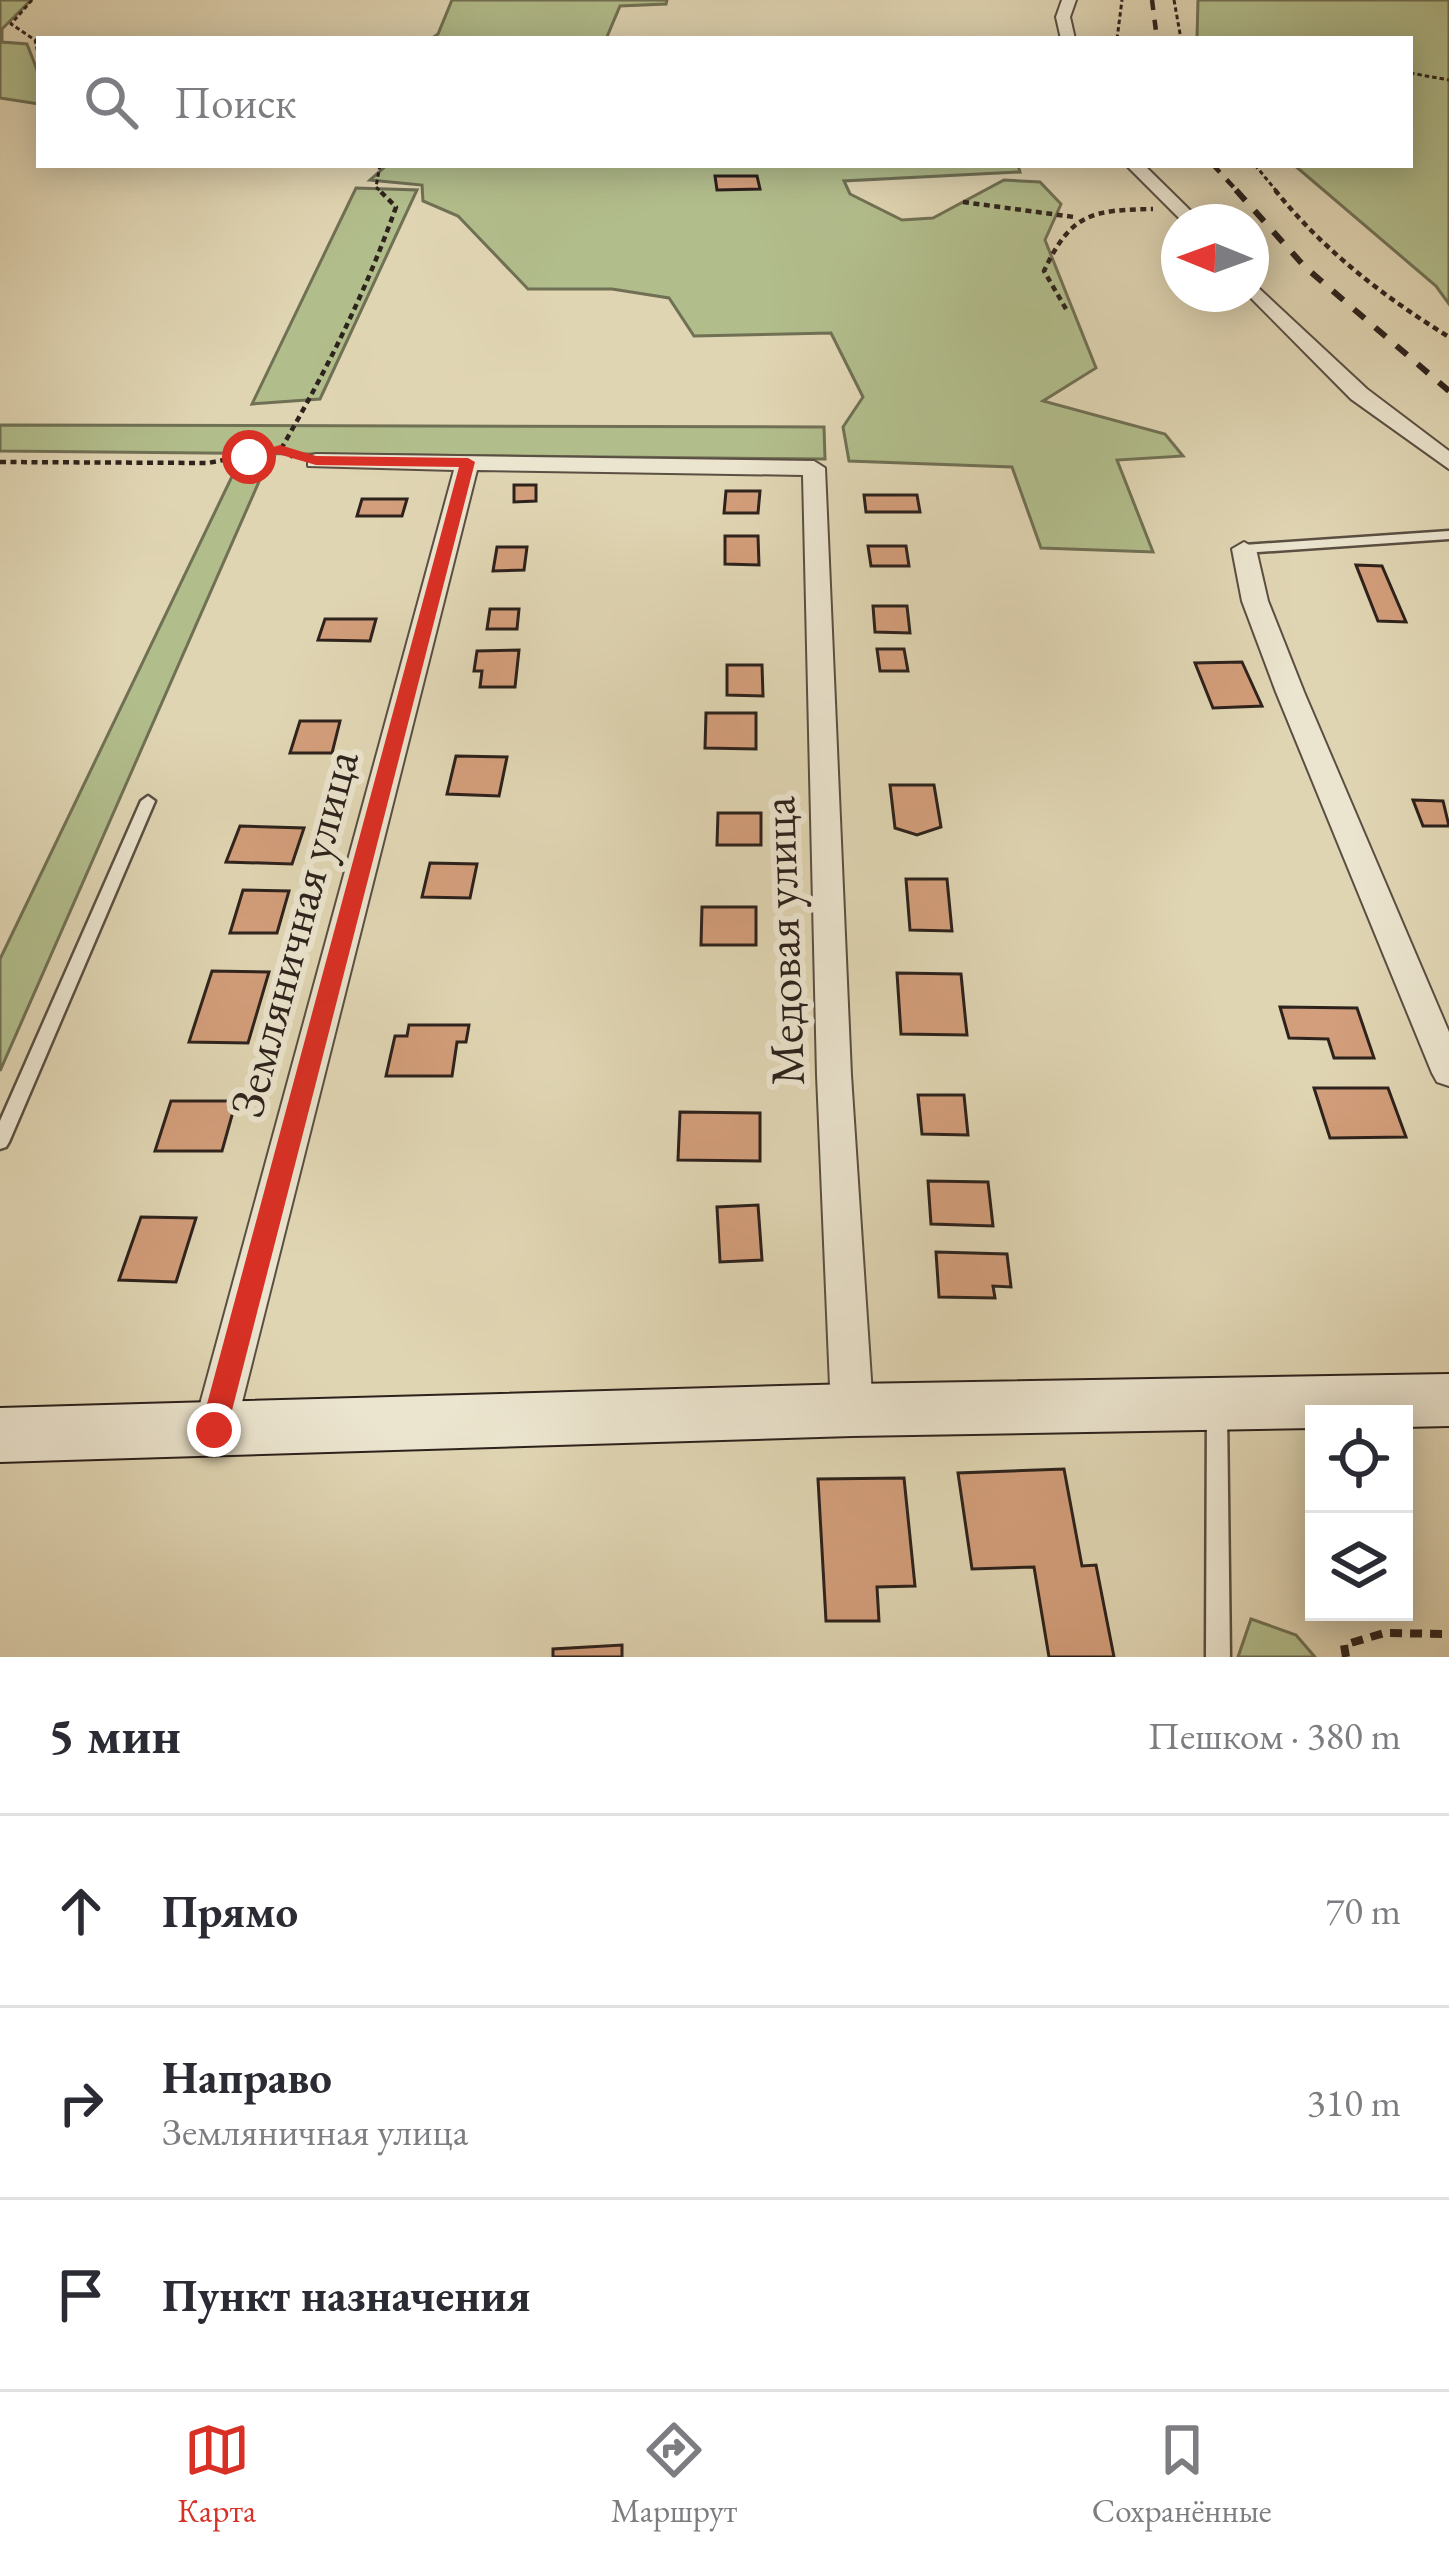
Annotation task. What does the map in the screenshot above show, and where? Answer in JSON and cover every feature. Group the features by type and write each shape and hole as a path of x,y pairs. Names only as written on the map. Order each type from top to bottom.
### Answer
{"street":[{"path":"1067,36 1063,17 1069,0"},
{"path":"1136,168 1174,204"},
{"path":"1269,305 1359,394 1449,462"},
{"path":"316,461 468,462"},
{"name":"Медовая улица","path":"468,462 814,468 834,1076 852,1409"},
{"name":"Земляничная улица","path":"214,1430 468,462"},
{"path":"1244,549 1255,601 1283,674 1449,1073"},
{"path":"0,1436 852,1409 1449,1400"}],"lane":[{"path":"1244,549 1449,535"},
{"path":"0,1142 148,802"},
{"path":"1216,1401 1218,1657"}],"path":[{"path":"32,0 11,24 36,44"},
{"path":"1117,36 1122,0"},
{"path":"1174,0 1180,36"},
{"path":"1413,74 1449,80"},
{"path":"280,449 351,323 390,225 396,207 376,187 379,168"},
{"path":"1257,168 1294,215 1385,298 1449,337"},
{"path":"963,202 1084,218"},
{"path":"1066,309 1044,271 1059,236 1073,220 1161,212"},
{"path":"0,462 208,463 280,449 294,458 316,461"},
{"path":"1346,1657 1343,1645 1384,1633 1449,1634"}],"green space":[{"path":"0,0 31,0 2,29 2,42 27,44 36,67 36,104 0,98"},
{"path":"452,0 667,0 666,4 620,6 607,36 438,34"},
{"path":"1198,0 1449,0 1449,304 1436,286 1298,168 1413,168 1413,36 1197,36"},
{"path":"384,168 1019,168 1020,172 844,181 850,194 902,220 933,218 1004,180 1040,182 1061,204 1045,240 1096,368 1043,401 1165,434 1183,456 1117,460 1153,552 1041,548 1012,467 849,461 843,427 863,397 831,333 694,336 669,298 612,289 528,289 458,216 423,201 422,185 370,180"},
{"path":"356,188 417,190 320,399 252,404"},
{"path":"0,425 824,427 825,459 0,451"},
{"path":"238,464 265,468 0,1071 0,959"},
{"path":"1251,1619 1296,1635 1315,1657 1238,1657"}],"building":[{"path":"715,176 757,176 760,189 717,190"},
{"path":"514,485 536,485 536,501 514,502"},
{"path":"726,491 760,491 758,513 724,513"},
{"path":"864,495 917,495 920,512 866,512"},
{"path":"362,499 407,499 402,516 357,516"},
{"path":"725,536 758,536 759,565 725,564"},
{"path":"868,546 906,546 909,566 871,566"},
{"path":"497,547 527,547 524,570 493,571"},
{"path":"1356,565 1382,566 1406,622 1378,621"},
{"path":"873,606 907,606 910,633 875,632"},
{"path":"490,609 519,609 517,629 487,629"},
{"path":"325,619 376,619 370,641 318,640"},
{"path":"877,649 904,649 908,671 880,671"},
{"path":"519,650 515,687 480,687 482,671 474,671 477,651"},
{"path":"1242,662 1262,706 1213,708 1195,663"},
{"path":"727,665 762,665 763,696 727,695"},
{"path":"706,713 756,713 756,749 705,748"},
{"path":"300,721 340,721 332,753 290,753"},
{"path":"456,756 507,757 499,796 447,794"},
{"path":"890,785 934,785 941,827 917,835 895,828"},
{"path":"1413,800 1443,801 1449,826 1423,826"},
{"path":"718,813 761,813 761,845 717,845"},
{"path":"240,826 304,828 292,864 226,862"},
{"path":"430,863 477,864 470,898 422,897"},
{"path":"906,879 947,879 952,931 910,930"},
{"path":"243,890 289,891 277,933 230,933"},
{"path":"702,907 756,907 756,945 701,945"},
{"path":"212,971 269,972 248,1043 189,1042"},
{"path":"897,973 961,974 967,1035 901,1034"},
{"path":"1280,1007 1357,1008 1374,1058 1334,1058 1328,1039 1289,1038"},
{"path":"409,1025 469,1025 466,1042 457,1042 452,1076 386,1076 395,1036 407,1036"},
{"path":"1314,1088 1388,1088 1406,1137 1330,1138"},
{"path":"918,1095 964,1095 968,1135 922,1134"},
{"path":"171,1101 236,1101 222,1151 155,1151"},
{"path":"680,1112 760,1113 760,1161 678,1160"},
{"path":"928,1181 988,1182 993,1226 931,1224"},
{"path":"758,1205 762,1260 720,1262 717,1207"},
{"path":"141,1217 196,1218 176,1282 119,1280"},
{"path":"936,1252 1007,1254 1011,1287 993,1286 995,1298 939,1297"},
{"path":"1064,1469 1082,1566 1096,1565 1114,1657 1049,1657 1034,1567 972,1569 958,1473"},
{"path":"904,1478 915,1586 877,1587 879,1621 826,1621 818,1479"},
{"path":"622,1645 622,1657 553,1657 553,1649"}],"railway":[{"path":"1152,0 1157,36"},
{"path":"1216,168 1239,193"},
{"path":"1236,190 1305,267 1449,391"}],"route":[{"path":"214,1430 468,462 316,461 294,458 280,449 249,457"}]}
